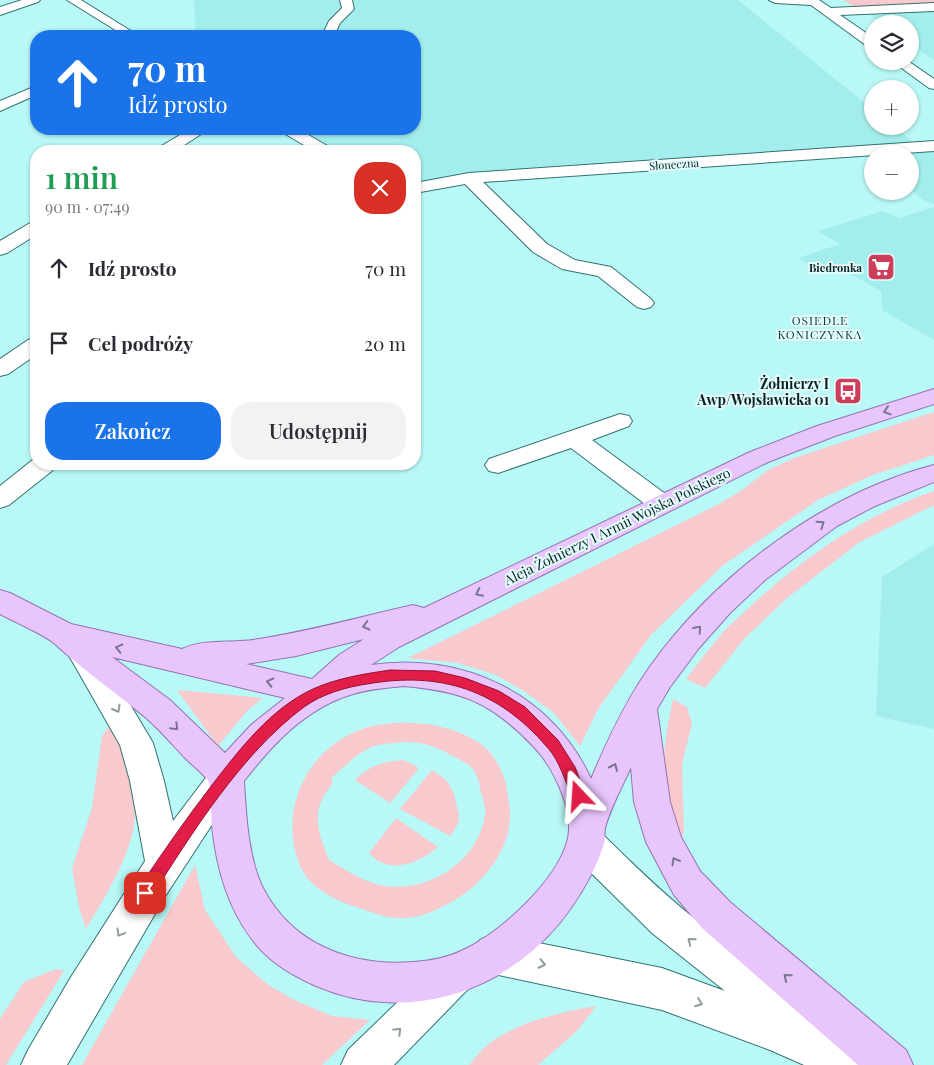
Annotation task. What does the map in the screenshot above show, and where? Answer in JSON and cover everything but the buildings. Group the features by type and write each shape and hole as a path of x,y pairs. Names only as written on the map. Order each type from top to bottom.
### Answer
{"main road":[{"name":"Aleja Żołnierzy I Armii Wojska Polskiego","path":"318,693 350,663 388,639 662,504 781,448 826,431 934,396"},
{"path":"586,835 576,786 562,756 553,744 520,711 494,694 453,679 404,674 355,681 318,693 300,703 274,723 245,753 226,777 228,813 235,854 241,875 249,900 276,938 314,966 345,977 373,982 426,982 475,966 528,928 563,887 586,835 641,709 659,679 687,642 728,596 749,577 825,521 864,500 934,473"},
{"path":"0,601 73,643 158,709 226,777"},
{"path":"166,659 251,652 296,644 390,620 448,609"},
{"path":"73,643 166,659 318,693"},
{"path":"641,709 652,802 664,842 687,883 716,915 891,1065"}],"street":[{"path":"0,11 34,0"},
{"path":"73,0 123,30"},
{"path":"330,30 337,18 348,9 346,0"},
{"path":"775,0 812,1 864,37"},
{"path":"827,12 904,4 934,7"},
{"path":"904,4 927,21"},
{"path":"912,70 934,85"},
{"path":"916,73 934,72"},
{"path":"0,107 30,93"},
{"path":"174,145 191,135"},
{"path":"297,135 315,145"},
{"name":"Słoneczna","path":"421,187 469,178 934,146"},
{"path":"469,178 540,248 569,265 604,271 644,303"},
{"path":"0,249 30,231"},
{"path":"0,369 30,349"},
{"path":"498,465 620,421"},
{"path":"574,438 662,504"},
{"path":"0,499 36,470"},
{"path":"73,643 136,742 147,781 164,864"},
{"path":"42,1065 164,864 226,777"},
{"path":"586,835 659,914 694,944 778,1002 877,1065"},
{"path":"494,954 662,990 776,1031 854,1065"},
{"path":"363,1065 455,974"}],"shaded area":[{"path":"194,0 738,0 864,102 864,135 905,135 917,145 864,145 864,151 492,176 421,187 421,145 316,145 298,135 421,135 421,30 196,30"},
{"path":"844,0 934,0 934,4 854,7"},
{"path":"934,10 934,60 919,50 919,15 869,15 866,13"},
{"path":"934,151 934,204 919,196 919,152"},
{"path":"934,207 934,340 882,310 881,291 849,273 823,273 798,258 840,244 818,231 883,211 900,218"},
{"path":"934,412 934,455 873,475 818,500 722,566 651,635 598,709 580,746 554,713 525,692 496,675 458,663 408,658 719,504 742,490 768,470 794,458"},
{"path":"934,491 934,505 860,542 787,598 745,638 705,688 686,679 727,628 793,570 860,525 884,512"},
{"path":"934,544 934,729 876,716 882,577"},
{"path":"177,690 263,698 248,710 218,746"},
{"path":"673,699 687,707 692,723 682,765 684,834 681,837 673,823 670,812 664,766 666,736"},
{"path":"112,722 134,784 136,804 134,823 130,842 115,878 86,929 79,907 72,868 92,808 102,736"},
{"path":"391,723 417,723 438,726 458,732 478,742 497,762 507,789 510,811 509,827 499,856 479,881 468,891 442,907 410,918 393,918 375,914 340,901 319,889 307,878 301,868 295,850 292,831 298,793 306,776 317,760 330,747 347,736 368,727","holes":["412,742 438,749 472,768 479,783 485,815 480,833 472,848 460,862 446,873 412,886 394,887 376,884 358,877 329,860 321,839 318,811 321,802 333,783 331,778 359,754 378,745"]},
{"path":"404,760 419,768 390,803 355,780 377,765"},
{"path":"432,770 445,779 453,791 459,815 458,824 450,836 400,809"},
{"path":"396,818 438,847 422,858 404,865 386,864 377,860 369,853"},
{"path":"195,865 205,910 236,957 267,984 294,1000 332,1016 370,1020 322,1065 82,1065"},
{"path":"56,969 64,971 6,1065 0,1065 0,1019 24,982"},
{"path":"596,1006 577,1031 538,1065 469,1065 490,1043 515,1028 554,1015"}],"place":[{"name":"Biedronka","path":"881,267"},
{"name":"Żołnierzy I Awp/Wojsławicka 01","path":"848,391"}],"district":[{"name":"OSIEDLE KONICZYNKA","path":"820,327"}],"route":[{"path":"145,893 200,811 245,753 274,723 300,703 318,693 371,677 404,674 435,676 453,679 494,694 533,722 553,744 570,771 579,796"}]}
